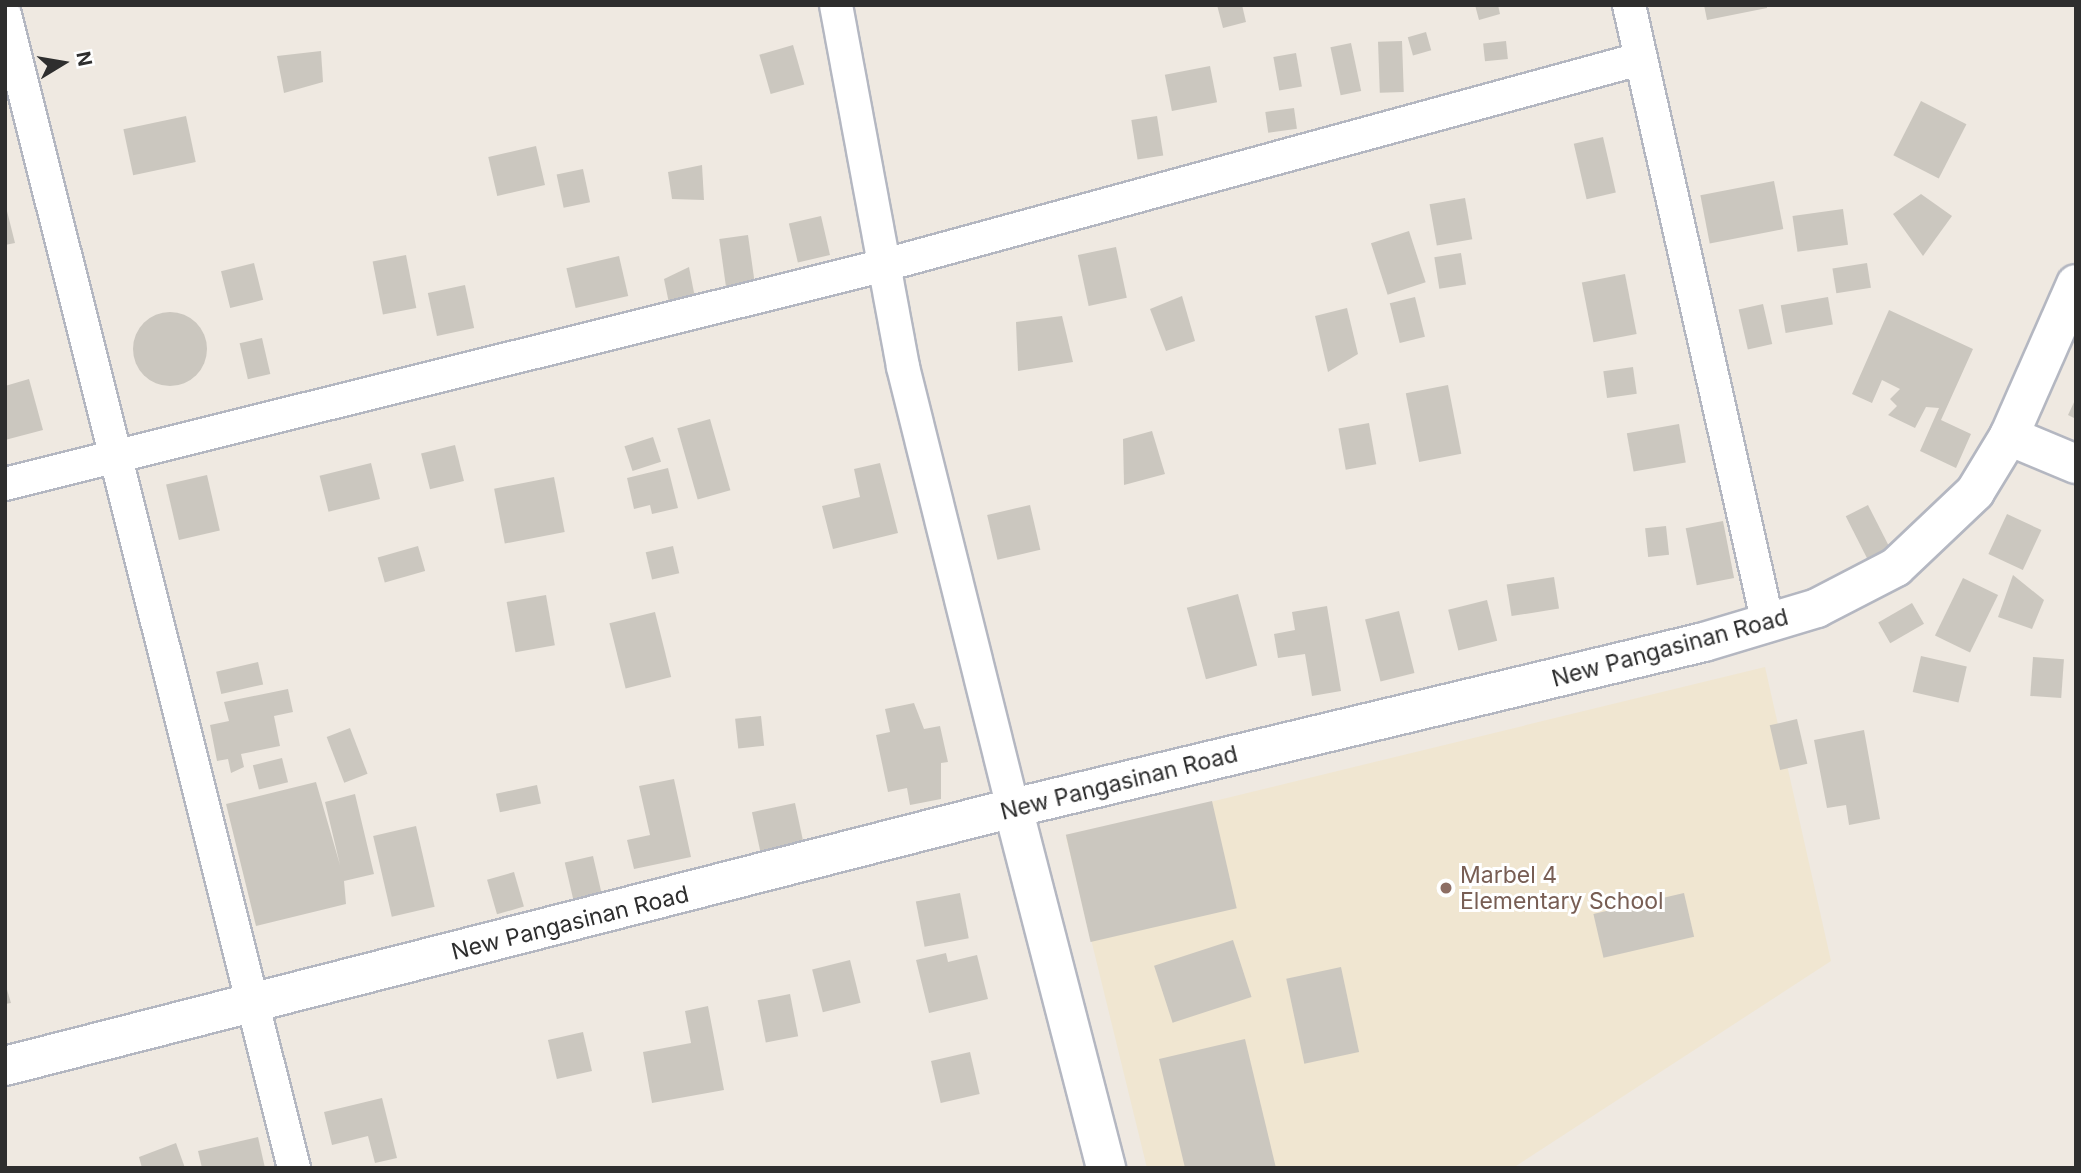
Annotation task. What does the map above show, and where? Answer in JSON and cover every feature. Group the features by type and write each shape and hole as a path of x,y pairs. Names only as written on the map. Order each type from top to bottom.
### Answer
{"main road":[{"name":"New Pangasinan Road","path":"5,1066 1013,808 1768,624 1817,608 1896,567 1975,492 2009,436 2076,284"},
{"path":"2009,436 2076,464"},
{"path":"1013,808 1106,1168"}],"street":[{"path":"836,5 881,266 1013,808"},
{"path":"1629,5 1768,624"},
{"path":"5,15 118,456 294,1168"},
{"path":"5,484 881,266 1640,58"}],"shaded area":[{"name":"Marbel 4 Elementary School","path":"1765,667 1831,961 1513,1168 1147,1168 1066,837"}],"building":[{"path":"1217,5 1242,5 1246,22 1223,28"},
{"path":"1475,5 1498,5 1500,14 1479,20"},
{"path":"1704,5 1767,5 1767,8 1707,20"},
{"path":"1426,32 1431,50 1413,56 1408,37"},
{"path":"1402,41 1404,92 1380,93 1378,42"},
{"path":"1506,41 1508,59 1485,61 1483,43"},
{"path":"1351,43 1361,91 1341,95 1330,47"},
{"path":"793,45 804,84 771,94 759,55"},
{"path":"321,51 323,82 284,93 277,56"},
{"path":"1296,53 1302,86 1279,90 1273,57"},
{"path":"1210,66 1217,102 1172,111 1165,75"},
{"path":"1921,101 1966,124 1939,179 1893,155"},
{"path":"1294,108 1297,129 1268,133 1265,112"},
{"path":"186,116 196,162 133,175 123,129"},
{"path":"1157,116 1163,156 1138,160 1131,120"},
{"path":"1603,137 1616,193 1587,199 1574,144"},
{"path":"536,146 545,185 497,196 488,157"},
{"path":"702,165 704,200 672,199 668,172"},
{"path":"583,169 590,202 564,208 557,175"},
{"path":"1774,181 1783,229 1710,243 1700,195"},
{"path":"1921,194 1952,216 1923,256 1893,214"},
{"path":"1465,198 1472,239 1437,246 1430,204"},
{"path":"5,203 15,243 5,245"},
{"path":"1843,209 1848,245 1798,252 1792,216"},
{"path":"821,216 830,255 798,262 789,223"},
{"path":"1409,231 1426,282 1388,295 1371,243"},
{"path":"748,235 756,295 728,299 719,239"},
{"path":"1116,247 1127,298 1089,306 1078,255"},
{"path":"1461,253 1466,285 1439,289 1434,257"},
{"path":"406,255 416,308 383,314 373,261"},
{"path":"619,256 628,296 576,308 566,268"},
{"path":"254,263 263,300 230,308 221,271"},
{"path":"1867,263 1871,288 1836,293 1832,268"},
{"path":"689,267 697,308 671,313 664,279"},
{"path":"1625,274 1637,334 1593,342 1582,282"},
{"path":"465,285 474,328 437,336 428,293"},
{"path":"1182,296 1195,341 1166,351 1150,309"},
{"path":"1415,297 1425,337 1400,343 1390,303"},
{"path":"1828,297 1833,325 1786,333 1781,305"},
{"path":"1763,304 1772,344 1748,350 1739,310"},
{"path":"1347,308 1358,354 1328,372 1315,316"},
{"path":"1889,310 1973,349 1941,420 1971,434 1956,468 1920,451 1939,408 1926,407 1915,428 1888,415 1897,406 1890,399 1900,389 1882,380 1872,403 1852,394"},
{"path":"177,312 197,322 205,335 205,363 197,376 184,384 163,386 143,376 135,363 133,342 143,322 156,314"},
{"path":"1062,316 1073,362 1018,371 1016,322"},
{"path":"262,338 270,374 248,379 240,343"},
{"path":"1633,367 1637,394 1607,398 1603,371"},
{"path":"29,379 43,430 5,440 5,386"},
{"path":"1448,385 1461,454 1419,462 1406,393"},
{"path":"2076,398 2076,419 2068,415"},
{"path":"710,419 730,490 698,500 677,428"},
{"path":"1369,423 1376,464 1346,470 1338,428"},
{"path":"1679,424 1686,462 1634,472 1627,433"},
{"path":"1152,431 1165,474 1124,485 1123,439"},
{"path":"653,437 661,462 633,471 624,446"},
{"path":"455,445 464,481 430,489 421,453"},
{"path":"371,463 380,499 329,512 320,476"},
{"path":"880,463 898,533 833,549 822,506 860,497 854,469"},
{"path":"668,468 678,508 652,514 650,505 634,509 627,478"},
{"path":"207,475 220,531 179,540 166,484"},
{"path":"554,477 565,532 505,544 494,489"},
{"path":"1030,505 1040,550 997,560 987,515"},
{"path":"1868,505 1891,550 1869,562 1846,516"},
{"path":"2007,514 2041,530 2023,570 1988,554"},
{"path":"1723,521 1734,578 1697,585 1686,528"},
{"path":"1666,526 1669,555 1648,557 1645,528"},
{"path":"418,546 425,571 385,583 378,558"},
{"path":"673,546 679,573 652,580 646,552"},
{"path":"2013,575 2044,600 2032,629 1998,617"},
{"path":"1554,577 1559,609 1512,616 1507,585"},
{"path":"1963,578 1998,595 1970,653 1935,636"},
{"path":"1238,594 1257,665 1206,679 1187,608"},
{"path":"546,595 555,645 515,652 507,602"},
{"path":"1487,600 1497,641 1458,650 1448,610"},
{"path":"1912,603 1924,624 1890,643 1878,622"},
{"path":"1327,606 1341,691 1312,696 1305,654 1278,658 1274,634 1295,630 1292,612"},
{"path":"1399,611 1414,673 1381,682 1365,619"},
{"path":"655,612 671,677 626,688 609,623"},
{"path":"1921,656 1967,667 1958,703 1913,692"},
{"path":"2033,657 2064,659 2061,698 2030,696"},
{"path":"258,662 263,684 221,694 216,672"},
{"path":"288,689 293,712 274,716 280,746 241,754 244,767 231,773 228,759 217,761 210,725 229,721 224,702"},
{"path":"914,703 924,729 940,726 948,762 941,763 941,799 910,805 907,788 888,792 876,735 890,732 885,709"},
{"path":"761,716 764,746 738,749 735,719"},
{"path":"1797,719 1807,764 1780,770 1770,725"},
{"path":"350,728 368,774 344,783 327,737"},
{"path":"1864,730 1880,819 1849,825 1846,805 1827,808 1814,740"},
{"path":"282,758 288,782 259,790 253,765"},
{"path":"674,779 691,857 634,869 627,840 650,835 639,786"},
{"path":"316,782 340,865 325,802 355,794 374,874 344,881 346,904 256,926 226,804"},
{"path":"537,785 541,804 500,812 496,794"},
{"path":"1212,801 1237,908 1091,942 1066,835"},
{"path":"795,803 804,844 761,853 752,812"},
{"path":"416,826 435,907 392,917 373,836"},
{"path":"593,856 602,896 574,902 565,863"},
{"path":"514,872 524,907 497,914 487,880"},
{"path":"960,893 969,938 925,947 916,902"},
{"path":"1684,893 1694,937 1604,958 1593,914"},
{"path":"1233,940 1252,997 1173,1023 1154,966"},
{"path":"946,953 948,962 977,955 988,999 929,1013 916,960"},
{"path":"850,960 861,1003 823,1012 812,969"},
{"path":"1341,967 1359,1052 1304,1064 1286,979"},
{"path":"5,983 11,1003 5,1004"},
{"path":"790,994 798,1036 766,1043 758,1000"},
{"path":"708,1006 724,1090 652,1103 643,1052 691,1043 685,1011"},
{"path":"583,1032 592,1071 557,1079 548,1040"},
{"path":"1245,1039 1276,1168 1185,1168 1159,1059"},
{"path":"970,1052 980,1094 941,1103 931,1061"},
{"path":"382,1098 397,1158 375,1163 368,1136 332,1145 324,1112"},
{"path":"258,1137 265,1168 202,1168 198,1151"},
{"path":"176,1143 185,1168 142,1168 139,1157"}],"place":[{"name":"Marbel 4 Elementary School","path":"1446,888"}]}
